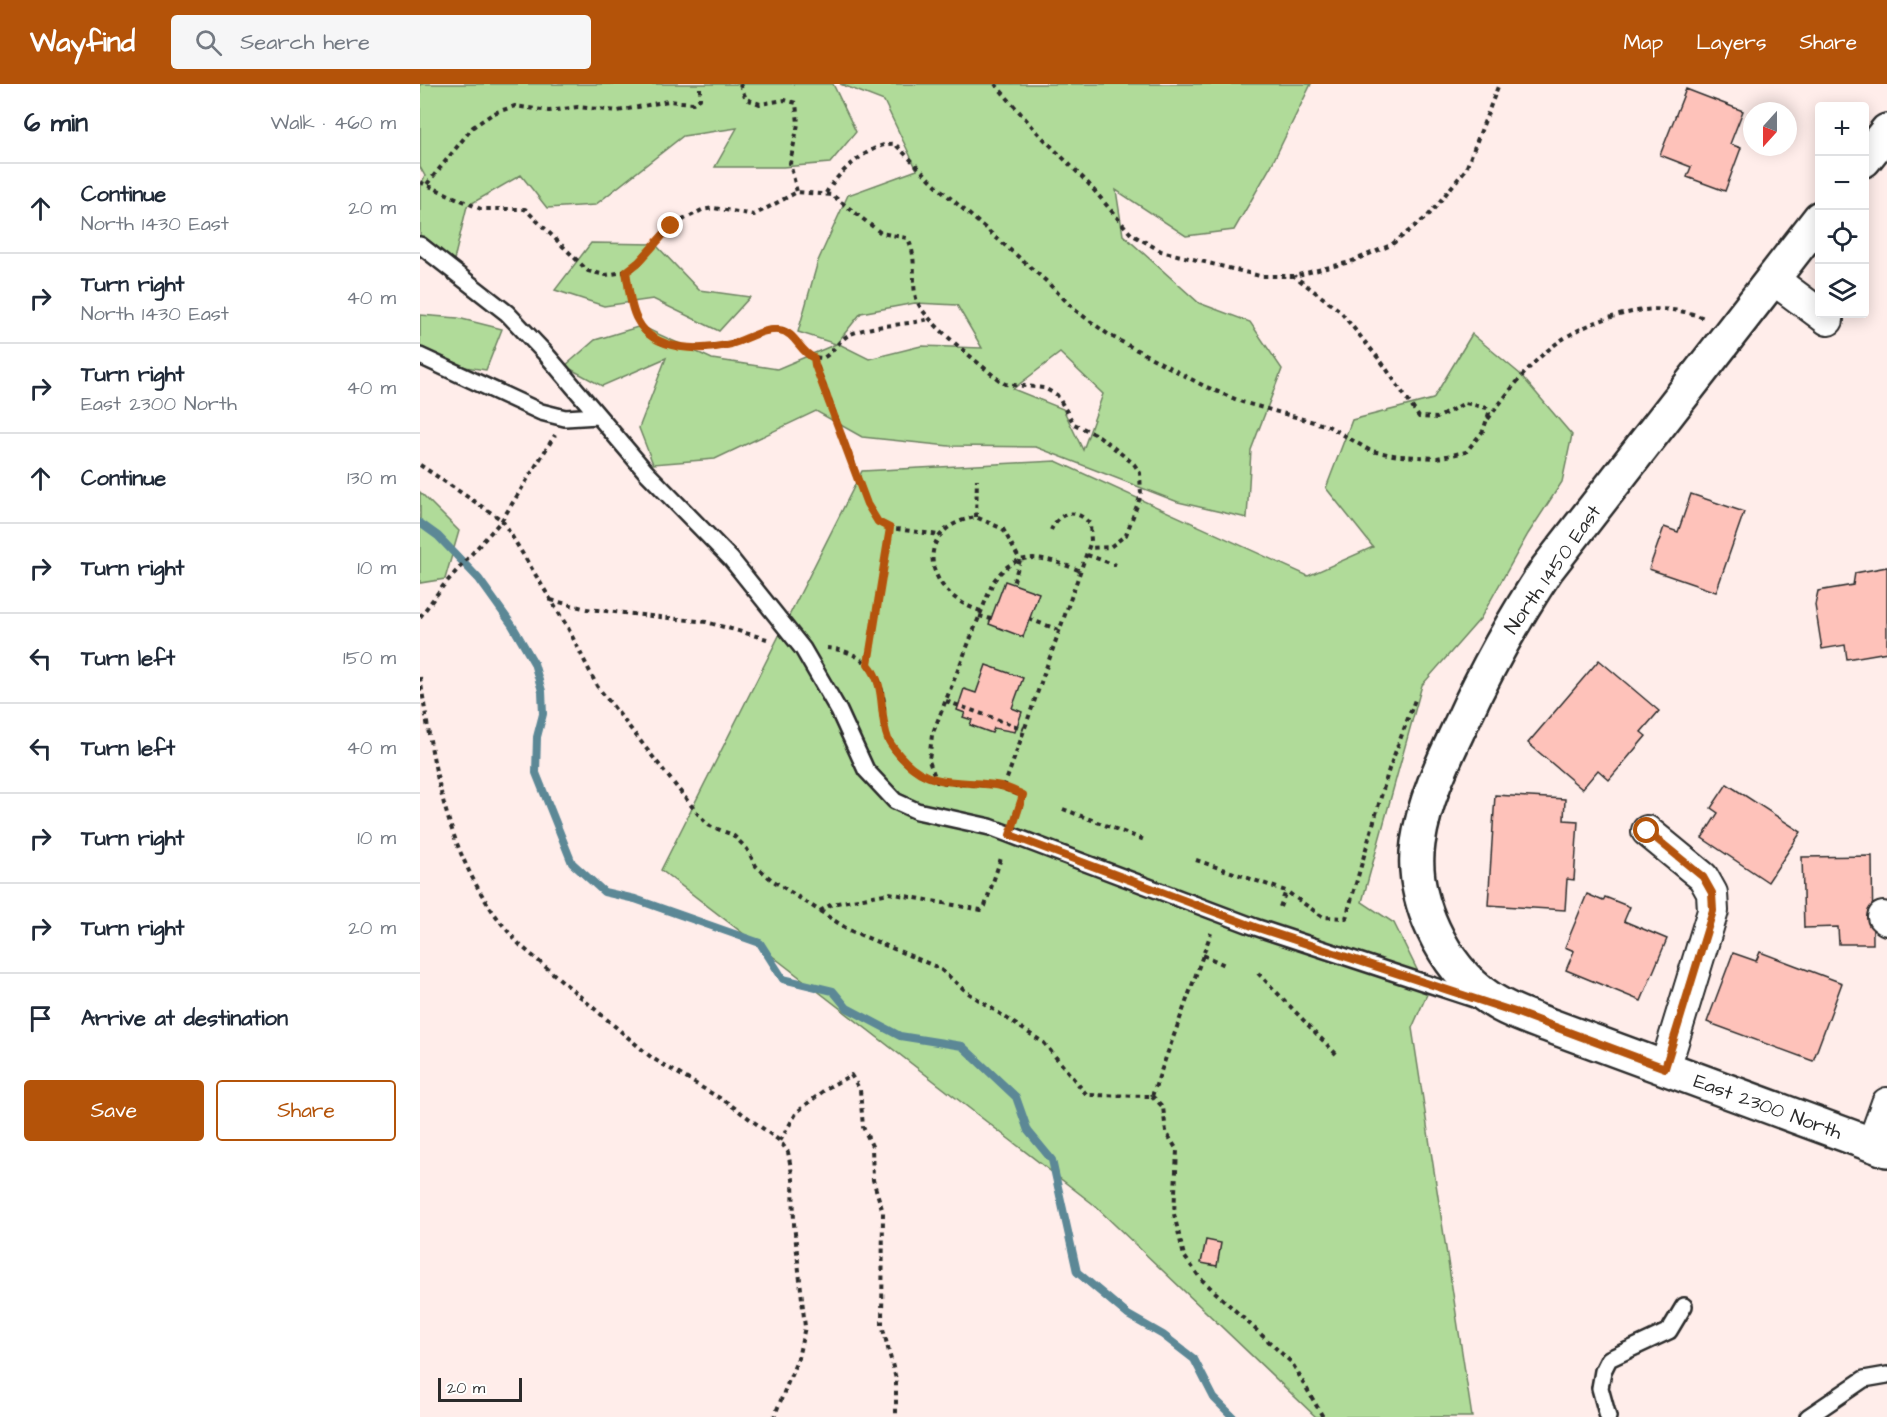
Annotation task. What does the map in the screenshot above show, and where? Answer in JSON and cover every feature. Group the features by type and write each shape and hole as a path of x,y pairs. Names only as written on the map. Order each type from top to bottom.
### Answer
{"street":[{"path":"1867,156 1887,131"},
{"name":"North 1450 East","path":"1515,1012 1489,998 1462,973 1437,936 1422,897 1418,846 1427,806 1441,768 1483,678 1523,605 1547,569 1815,224"},
{"path":"1773,279 1828,320"},
{"path":"1647,831 1703,877 1712,893 1713,911 1665,1068"},
{"name":"East 2300 North","path":"1515,1012 1880,1148"},
{"path":"1880,1148 1887,1103"}],"lane":[{"path":"420,245 507,313 646,472 731,559 803,649 839,711 866,770 896,801 917,811 971,821 1016,836 1255,927 1515,1012"},
{"path":"420,356 520,404 565,418 598,416"},
{"path":"1608,1417 1600,1388 1603,1371 1609,1359 1669,1331 1684,1306"},
{"path":"1808,1417 1864,1380 1887,1375"}],"path":[{"path":"427,184 473,127 494,113 520,106 549,111 578,106 618,111 668,101 693,104 700,99 700,84"},
{"path":"740,84 746,99 760,104 785,100 796,103 798,124 790,163 797,192"},
{"path":"995,84 1131,234 1161,251 1243,274 1294,276 1350,262 1391,245 1428,216 1466,169 1498,84"},
{"path":"826,193 840,171 871,152 888,144 895,144 940,189 1045,279 1075,310 1109,335 1203,386 1242,402 1328,426 1371,451 1399,456 1437,458 1460,454 1474,445 1486,422 1516,382 1543,353 1575,330 1604,318 1642,309 1678,309 1704,318 1727,338"},
{"path":"420,182 481,208 525,209 588,271 606,275 626,272 639,262 671,226 702,210 714,208 754,215 797,192 826,193 881,233 907,238 911,248 917,299 930,319 1000,382 1044,388 1057,395 1074,424 1099,436 1134,464 1140,473 1141,495 1126,535 1110,547 1089,548"},
{"path":"626,272 638,321 651,337 682,347 721,346 777,330 792,336 806,353 814,358 825,357 843,339 857,332 910,325 930,319"},
{"path":"1294,276 1339,310 1383,364 1419,417 1437,418 1465,403 1472,402 1487,408 1486,422"},
{"path":"814,358 867,504 878,522 890,528 939,535"},
{"path":"420,617 443,586 502,520 565,418"},
{"path":"420,465 502,520 568,628 597,686 698,814 710,826 733,835 747,849 756,866 772,880 858,935 939,968 967,992 1044,1043 1087,1095 1152,1096 1163,1107 1166,1132 1177,1150 1174,1214 1184,1256 1201,1279 1292,1363 1323,1417"},
{"path":"976,517 977,479"},
{"path":"1004,787 1089,548 1091,529 1084,517 1068,513 1056,519 1051,530"},
{"path":"981,611 956,601 940,585 935,574 933,559 939,535 956,522 976,517 1002,529 1020,560 1013,584"},
{"path":"868,664 890,528"},
{"path":"1087,555 1116,565"},
{"path":"937,782 929,761 929,748 979,616 998,575 1020,560 1037,557 1081,571"},
{"path":"551,600 598,610 706,622 803,649 842,650 868,664 878,676 884,701 884,727 890,742 920,774 937,782 1004,787 1023,795 1016,836 1002,854 985,906 981,910 889,893 832,904 820,911"},
{"path":"979,616 991,619"},
{"path":"1029,619 1059,630"},
{"path":"420,677 441,799 466,865 486,903 506,930 520,945 652,1058 728,1103 780,1141 788,1152 793,1179 794,1224 805,1327 798,1358 774,1417"},
{"path":"1196,860 1286,891 1323,917 1342,919 1349,914 1389,768 1416,697"},
{"path":"946,701 1024,729"},
{"path":"1063,809 1147,841"},
{"path":"1002,854 1013,858"},
{"path":"1280,907 1286,891"},
{"path":"1152,1096 1212,932 1201,927"},
{"path":"1203,955 1227,966"},
{"path":"1258,973 1338,1056"},
{"path":"780,1141 796,1112 827,1088 850,1075 860,1090 863,1127 872,1146 873,1180 883,1212 882,1325 896,1379 896,1417"}],"green space":[{"path":"420,84 833,84 856,132 830,163 783,167 715,167 737,128 683,136 595,205 547,208 521,175 467,206 454,260 420,239 420,186 425,176 420,167"},
{"path":"840,84 1311,84 1271,166 1234,230 1186,236 1116,190 1123,235 1199,303 1250,322 1282,369 1251,450 1247,518 1178,502 1036,447 949,446 862,437 816,411 715,459 653,464 639,428 666,358 602,386 565,366 595,340 641,326 712,359 777,369 836,344 798,332 818,261 848,195 917,170 884,101","holes":["915,303 957,305 982,348 921,346 869,359 837,343 861,313","1060,353 1103,394 1083,450 1063,409 1013,389"]},
{"path":"591,243 655,244 699,290 750,297 719,331 653,299 604,306 555,290"},
{"path":"420,315 458,318 502,329 486,370 423,361 420,346"},
{"path":"1472,334 1520,374 1572,435 1562,482 1528,534 1480,619 1422,685 1362,902 1394,923 1428,992 1412,1028 1472,1417 1316,1417 1093,1204 661,870 862,471 1056,461 1308,576 1373,547 1326,488 1352,420 1433,399"},
{"path":"420,492 459,531 445,579 420,583"}],"building":[{"path":"1686,89 1743,111 1730,144 1741,148 1725,191 1687,177 1691,167 1660,155"},
{"path":"1691,494 1744,512 1716,592 1649,569 1664,527 1678,532"},
{"path":"1887,567 1887,652 1847,659 1845,645 1822,649 1815,605 1818,591 1853,585 1855,573"},
{"path":"1005,581 1039,593 1023,637 989,624"},
{"path":"1599,660 1659,711 1641,732 1646,736 1609,780 1598,770 1582,789 1528,743"},
{"path":"986,665 1023,678 1012,708 1022,712 1015,732 994,728 992,733 970,725 972,720 963,717 965,713 957,710 964,689 976,693"},
{"path":"1727,784 1801,832 1768,882 1702,838 1718,813 1711,808"},
{"path":"1495,795 1565,799 1564,820 1578,821 1574,880 1567,879 1565,910 1488,905"},
{"path":"1872,856 1873,944 1839,944 1838,927 1804,928 1802,857"},
{"path":"1587,894 1603,901 1605,897 1630,907 1624,921 1667,939 1641,1001 1566,970 1574,951 1565,947"},
{"path":"1760,952 1842,983 1813,1061 1707,1022 1733,953 1756,961"},
{"path":"1206,1240 1221,1243 1217,1266 1201,1263"}],"waterway":[{"path":"420,523 438,536 479,579 512,625 534,663 542,691 543,714 537,737 536,773 572,863 604,892 635,899 760,943 783,979 833,991 847,1008 900,1036 962,1046 1016,1097 1028,1131 1052,1160 1077,1272 1128,1315 1163,1335 1194,1359 1214,1398 1233,1417"}],"route":[{"path":"671,226 649,252 630,271 626,272 635,316 651,337 666,344 692,348 721,346 762,332 777,330 792,336 806,353 814,358 867,504 878,522 890,528 868,664 878,676 884,701 884,727 890,742 908,765 937,782 1004,787 1023,795 1010,835 1255,927 1515,1012 1665,1068 1713,911 1712,893 1703,877 1647,831"}]}
